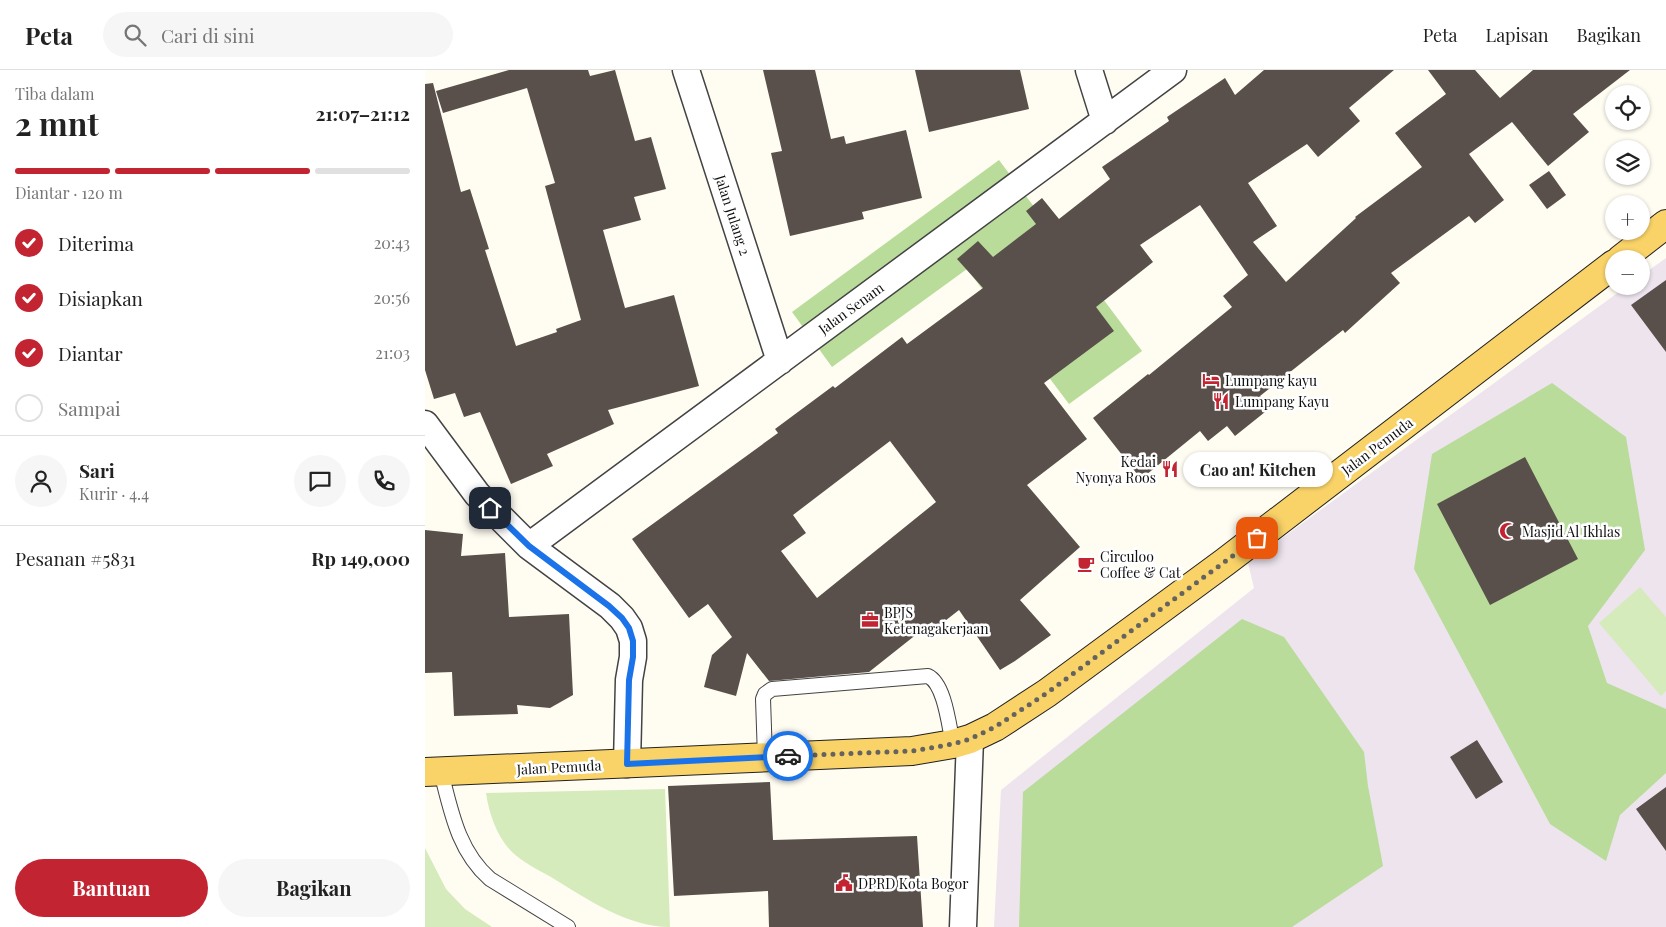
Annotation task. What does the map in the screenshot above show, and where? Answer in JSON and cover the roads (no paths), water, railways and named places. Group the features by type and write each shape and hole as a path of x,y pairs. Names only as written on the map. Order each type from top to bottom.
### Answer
{"main road":[{"path":"1633,250 1666,224"},
{"name":"Jalan Pemuda","path":"433,772 912,751 961,742 995,727 1047,693 1218,568 1605,271"}],"street":[{"name":"Jalan Julang 2","path":"686,70 780,361"},
{"path":"1089,70 1105,121"},
{"name":"Jalan Senam","path":"529,546 1173,70"},
{"path":"425,424 477,494 529,546 609,606 622,618 629,628 633,641 633,657 629,680 627,764"},
{"path":"961,742 963,927"}],"lane":[{"path":"765,757 763,699 765,694 772,689 928,676 936,683 961,742"},
{"path":"433,772 458,834 469,855 482,872 490,879 568,927"}],"place":[{"name":"Lumpang kayu","path":"1211,380"},
{"name":"Lumpang Kayu","path":"1221,401"},
{"name":"Kedai Nyonya Roos","path":"1170,469"},
{"name":"Masjid Al Ikhlas","path":"1508,531"},
{"name":"Cao an! Kitchen","path":"1257,538"},
{"name":"Circuloo Coffee & Cat","path":"1086,564"},
{"name":"BPJS Ketenagakerjaan","path":"870,620"},
{"name":"DPRD Kota Bogor","path":"844,883"}]}
